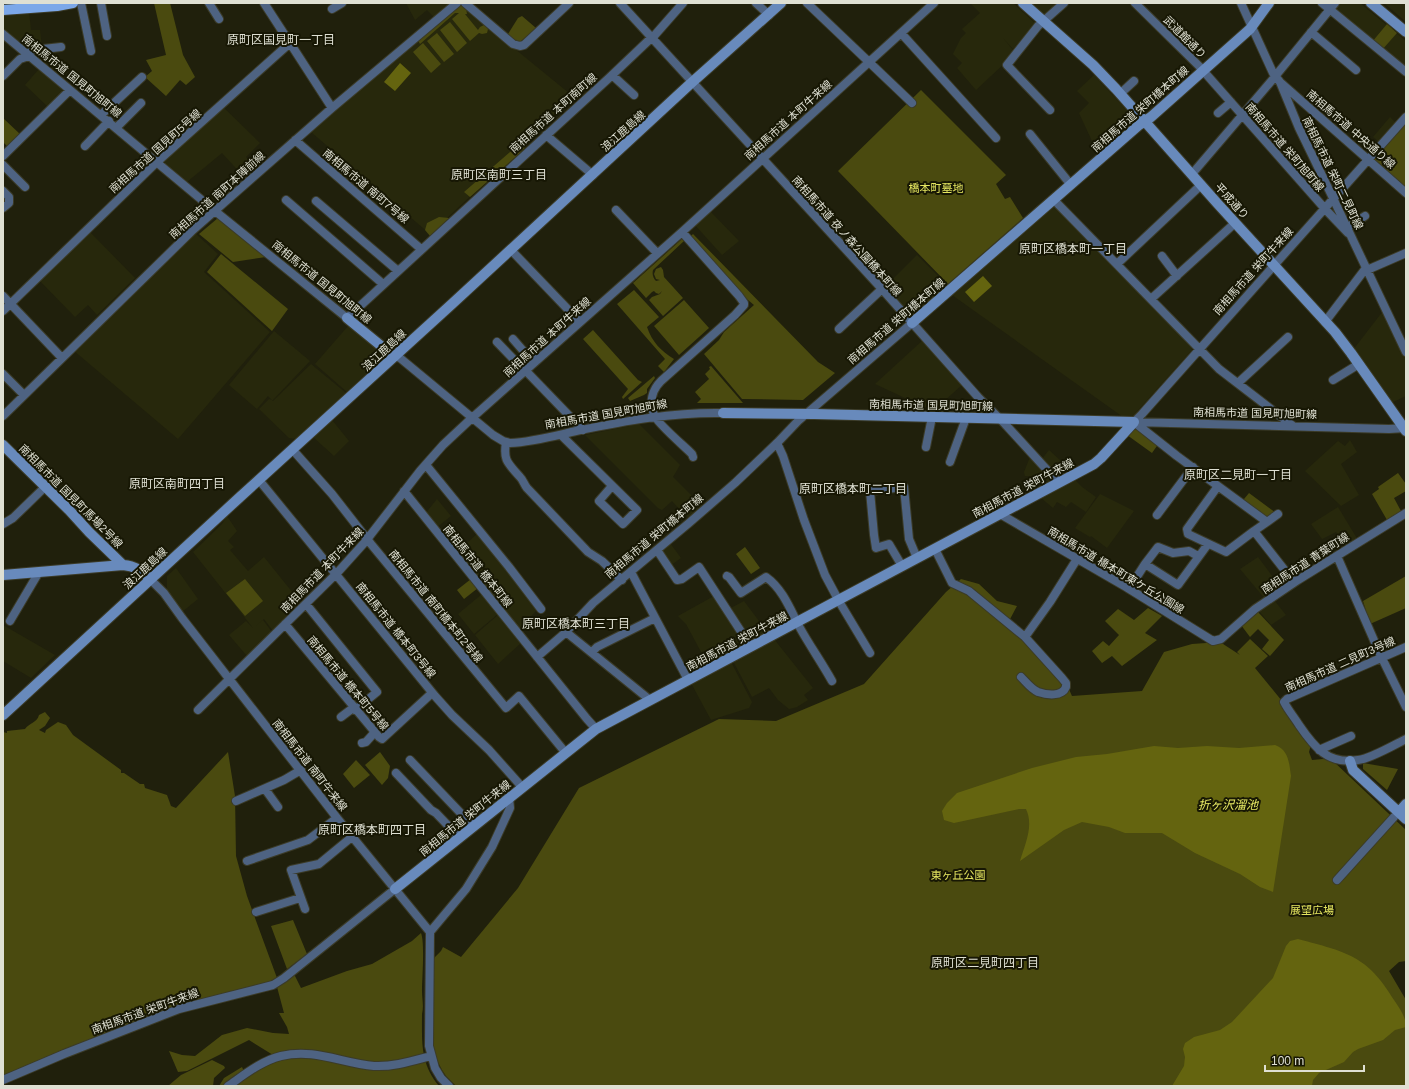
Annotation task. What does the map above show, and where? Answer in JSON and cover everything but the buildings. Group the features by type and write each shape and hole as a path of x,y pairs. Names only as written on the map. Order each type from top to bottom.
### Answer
{"main road":[{"path":"3,10 24,6 73,3"}],"street":[{"path":"80,3 91,51"},
{"path":"101,3 107,36"},
{"path":"209,3 219,19"},
{"path":"264,3 332,108"},
{"path":"332,9 342,3"},
{"name":"南相馬市道 南町本陣前線","path":"3,416 215,211 332,108 457,3"},
{"path":"465,3 513,44 521,46 524,45 569,3"},
{"name":"南相馬市道 夜ノ森公園橋本町線","path":"620,3 882,289 978,398 999,418 1058,483"},
{"name":"南相馬市道 本町南町線","path":"347,318 652,38 683,3"},
{"path":"756,3 769,15"},
{"name":"浪江鹿島線","path":"3,715 292,449 782,3"},
{"path":"807,3 912,103"},
{"name":"南相馬市道 本町牛来線","path":"198,710 336,574 367,540 404,491 426,465 473,418 682,232 934,3"},
{"name":"平成通り","path":"1023,3 1096,68 1121,94 1343,343 1405,429"},
{"path":"1050,110 1007,65 1043,21 1064,3"},
{"name":"武道館通り","path":"1135,3 1203,71"},
{"name":"南相馬市道 栄町二見町線","path":"1241,3 1406,352"},
{"name":"南相馬市道 栄町橋本町線","path":"537,657 566,632 593,603 693,520 777,443 798,421 1203,71 1252,27 1269,3"},
{"path":"1322,3 1332,6 1406,72"},
{"path":"1371,3 1406,32"},
{"path":"1192,174 1243,115 1278,79 1311,32 1332,6"},
{"path":"1311,32 1356,70"},
{"path":"901,33 996,138"},
{"name":"南相馬市道 国見町旭町線","path":"3,34 215,211 391,354 493,435 506,442 517,443 654,416 723,413 999,418 1405,429"},
{"name":"南相馬市道 国見町5号線","path":"3,311 157,162 290,43"},
{"path":"3,76 20,59 34,50 61,47"},
{"name":"南相馬市道 栄町旭町線","path":"1203,71 1324,208 1352,237"},
{"path":"612,75 634,95"},
{"path":"101,115 142,76"},
{"name":"南相馬市道 中央通り線","path":"1278,79 1406,193"},
{"path":"1121,94 1134,81"},
{"path":"3,156 70,90"},
{"path":"1218,113 1231,102"},
{"path":"116,128 141,103"},
{"name":"南相馬市道 栄町牛来線","path":"3,1080 172,1011 194,1004 273,985 284,978 565,752 596,729 935,549 1098,460 1142,414 1406,117"},
{"path":"85,146 109,121"},
{"path":"1030,134 1071,185"},
{"path":"546,135 593,175"},
{"name":"南相馬市道 南町7号線","path":"295,140 421,249"},
{"path":"3,165 25,187"},
{"path":"1117,264 1201,184"},
{"path":"3,191 9,197 9,203 3,208"},
{"path":"286,200 384,284"},
{"path":"1054,200 1199,350 1223,372 1293,426"},
{"path":"316,202 398,271"},
{"path":"616,210 657,253"},
{"path":"1348,227 1365,216"},
{"path":"1151,299 1235,223"},
{"path":"682,232 744,302 744,305 653,390 651,400 654,416 692,454 693,457"},
{"path":"511,250 580,322"},
{"path":"1325,322 1367,269 1406,253"},
{"path":"1162,256 1177,276"},
{"path":"838,329 882,289"},
{"path":"3,296 62,358"},
{"path":"1238,383 1288,337"},
{"path":"513,339 526,354 537,360"},
{"path":"497,342 583,430"},
{"path":"1333,380 1359,364"},
{"path":"3,374 24,396"},
{"path":"926,447 932,417"},
{"path":"950,462 966,418"},
{"path":"1134,422 1177,456 1267,522"},
{"path":"561,435 637,510 623,524 599,501 612,486"},
{"path":"506,442 504,453 507,463 527,488 586,549 602,561 622,580"},
{"path":"777,443 783,456 823,571 838,600 870,653"},
{"name":"南相馬市道 国見町馬場2号線","path":"3,445 46,486 123,565"},
{"name":"南相馬市道 南町橋本町2号線","path":"292,449 332,494 367,540 506,708 519,696 565,752"},
{"path":"426,465 509,567 541,609"},
{"path":"1157,515 1193,467"},
{"name":"南相馬市道 橋本町3号線","path":"259,480 432,693 452,715 489,750 522,787"},
{"path":"3,524 18,514 46,486"},
{"path":"1218,486 1187,529 1188,534 1208,544 1226,552 1278,514"},
{"path":"902,566 889,544 876,548 870,491 904,487 910,540 917,558"},
{"name":"南相馬市道 橋本町線","path":"404,491 596,729"},
{"name":"南相馬市道 青葉町線","path":"1221,639 1255,609 1294,582 1406,513"},
{"name":"南相馬市道 橋本町東ケ丘公園線","path":"1000,514 1129,589 1211,640 1216,641 1221,639"},
{"path":"1254,531 1294,582"},
{"path":"1145,564 1178,585 1208,544"},
{"path":"1129,589 1158,547 1173,553 1189,551 1198,556"},
{"path":"935,549 952,583 969,592 1025,637 1062,678 1066,683 1066,687 1062,693 1059,694 1043,693 1033,689 1021,677"},
{"path":"657,550 677,580 682,579 699,567 751,647"},
{"path":"1337,556 1406,707"},
{"path":"1025,637 1050,602 1077,559"},
{"path":"3,575 123,565 135,567 150,579"},
{"path":"10,621 39,572"},
{"path":"631,572 688,680"},
{"path":"727,576 741,593 766,577 771,580 783,596 832,681"},
{"name":"南相馬市道 南町牛来線","path":"150,579 164,593 337,818 430,932"},
{"path":"306,604 377,692 341,717"},
{"path":"592,652 597,647 655,618"},
{"name":"南相馬市道 橋本町5号線","path":"285,624 354,709 382,739 432,693"},
{"path":"566,632 650,700"},
{"name":"南相馬市道 二見町3号線","path":"1319,750 1308,738 1284,702 1287,699 1406,647"},
{"path":"362,743 366,742 375,732"},
{"path":"1319,750 1352,736"},
{"path":"1319,750 1332,758 1350,761 1359,760 1406,739"},
{"path":"410,760 473,826"},
{"path":"1350,761 1353,770 1400,816"},
{"path":"236,802 301,770"},
{"path":"396,773 459,837"},
{"path":"265,789 278,807"},
{"path":"449,1086 441,1078 435,1068 429,1046 430,932 466,889 492,847 510,808 509,798"},
{"path":"1337,880 1400,816 1406,804"},
{"path":"247,861 308,840 337,818"},
{"path":"305,909 291,870 318,864 353,836"},
{"path":"256,912 300,898"},
{"path":"228,1086 271,1059 297,1054 313,1053 365,1064 386,1066 431,1056"}],"shaded area":[{"path":"406,3 453,3 435,18 427,10 415,20"},
{"path":"970,3 1013,3 1036,24 1013,49 1003,38 1013,50 1012,54 1007,61 976,90 957,68 962,63 953,54 961,38 966,33 962,29 980,13"},
{"path":"1030,3 1057,3 1044,15"},
{"path":"1340,3 1360,3 1406,41 1406,71 1334,10"},
{"path":"1384,3 1406,3 1406,22"},
{"path":"460,4 575,98 430,234 311,132"},
{"path":"29,11 31,30 40,30 42,47 25,50 3,30 3,14"},
{"path":"39,69 64,91 51,106 47,106 25,85"},
{"path":"1094,75 1136,120 1098,154 1079,113 1089,103 1077,91"},
{"path":"222,106 260,143 246,157 255,169 245,178 222,153 187,182 160,161"},
{"path":"1390,117 1396,123 1379,142 1373,137"},
{"path":"1053,206 1056,206 1191,345 1192,350 1133,416 1123,417 952,295"},
{"path":"710,211 739,241 722,255 694,224"},
{"path":"89,231 135,278 97,315 88,305 75,317 39,280"},
{"path":"195,233 218,254 204,272 270,332 178,439 73,350"},
{"path":"917,255 947,285 911,317 884,288"},
{"path":"1383,311 1406,359 1406,396 1391,403 1353,350"},
{"path":"349,325 387,354 347,392 315,364"},
{"path":"274,331 310,361 272,401 311,364 346,393 296,439 289,438 259,409 269,399 272,400 268,396 257,409 229,385"},
{"path":"923,340 962,385 933,411 875,384"},
{"path":"332,420 349,441 334,456 313,437"},
{"path":"639,424 680,465 673,477 703,507 689,519 682,509 680,510 672,501 662,510 658,508 585,435"},
{"path":"1350,440 1357,452 1341,464 1359,495 1341,506 1305,471 1338,441 1345,446"},
{"path":"1049,450 1072,471 1058,478 1042,459"},
{"path":"1030,457 1051,482 1049,484 1044,477 1025,476 1024,472"},
{"path":"1074,479 1096,497 1086,512 1071,502 1066,507 1057,502 1053,508 1040,497"},
{"path":"1100,494 1134,511 1107,548 1091,536 1090,537 1075,528"},
{"path":"437,499 451,516 436,528 425,514"},
{"path":"1338,507 1358,540 1345,547 1336,532 1322,539 1311,524"},
{"path":"227,516 237,531 228,541 234,547 230,550 248,571 264,557 301,603 273,631 264,619 253,628 193,552 222,524"},
{"path":"478,533 538,609 518,629 457,552"},
{"path":"670,543 681,558 670,566 661,551"},
{"path":"1258,557 1281,588 1265,599 1240,569"},
{"path":"176,568 198,599 182,612 167,592 167,576"},
{"path":"482,594 498,614 474,634 458,614"},
{"path":"714,596 747,644 708,665 686,624 678,616"},
{"path":"1274,600 1286,615 1271,625 1258,610"},
{"path":"744,601 768,633 751,643 729,609"},
{"path":"499,614 521,643 498,664 475,635"},
{"path":"263,620 272,632 247,656 229,635 246,621 253,628"},
{"path":"3,625 55,655 31,678 3,661"},
{"path":"774,639 813,688 804,695 808,700 797,707 789,709 778,700 769,688 752,697 733,661"},
{"path":"731,662 752,702 749,708 711,720 691,683"}],"green space":[{"path":"154,3 170,3 183,55 195,77 186,85 180,80 166,96 145,77 152,71 146,60 166,55"},
{"path":"461,3 466,8 467,14 465,14 478,30 484,25 488,29 487,33 479,33 470,41 452,19 459,13 455,13 420,44 417,39"},
{"path":"522,16 536,28 520,42 514,41 508,34 518,18"},
{"path":"450,22 467,43 457,52 440,30"},
{"path":"1387,24 1397,33 1382,50 1372,42"},
{"path":"437,33 454,54 444,62 427,41"},
{"path":"423,43 441,64 431,73 413,52"},
{"name":"橋本町墓地","path":"921,90 1006,175 996,184 1005,199 1010,197 1023,218 948,284 838,171"},
{"path":"3,118 21,135 8,147 3,142"},
{"path":"1406,121 1406,189 1373,159"},
{"path":"532,133 535,136 520,153 470,197 464,192"},
{"path":"439,217 449,218 430,236 425,230 427,223"},
{"path":"218,218 266,257 233,262 199,234"},
{"path":"693,234 818,362 835,373 803,400 742,399 704,354 719,340 724,332 754,305 742,295 691,236"},
{"path":"682,239 684,241 653,270 655,280 660,280 656,279 654,274 656,269 661,267 664,277 683,298 663,316 649,300 660,294 662,291 659,294 654,291 646,298 633,283"},
{"path":"221,254 288,309 272,331 207,272"},
{"path":"634,290 659,317 647,327 658,346 674,359 664,372 658,366 665,359 617,304"},
{"path":"684,300 709,328 679,355 654,326"},
{"path":"593,330 638,380 642,382 623,399 622,397 628,389 583,339"},
{"path":"711,366 743,403 697,403 701,399 695,392 709,379 705,374"},
{"path":"654,376 655,378 647,389 647,393 630,401 628,398"},
{"path":"1137,427 1159,443 1152,453 1127,435"},
{"path":"1398,473 1406,484 1406,491 1394,498 1401,511 1387,520 1372,494 1379,489 1378,487"},
{"path":"1249,493 1276,513 1268,519 1244,502 1244,499"},
{"path":"745,547 760,568 751,574 736,554"},
{"path":"1406,576 1406,608 1370,624 1363,601"},
{"path":"245,579 263,601 245,616 226,593"},
{"path":"471,579 478,588 464,599 457,590"},
{"name":"東ヶ丘公園","path":"961,579 979,584 997,601 1017,606 1009,621 1062,674 1072,696 1142,691 1164,652 1192,644 1220,642 1240,655 1237,652 1250,639 1268,656 1255,668 1282,701 1311,745 1309,752 1312,760 1332,760 1406,830 1406,961 1399,962 1389,971 1406,1000 1406,1086 456,1086 446,1076 435,1056 434,1049 434,958 443,947 461,957 518,888 579,788 719,719 776,721 864,684 946,592"},
{"path":"1148,608 1162,616 1145,633 1157,640 1122,666 1112,656 1102,663 1092,651 1103,641 1109,646 1119,635 1105,621 1118,609 1134,620"},
{"path":"1257,611 1284,640 1270,656 1262,649 1269,640 1258,629 1250,637 1241,625"},
{"path":"45,712 50,718 45,726 39,730 45,733 46,730 58,722 66,725 73,735 121,770 121,773 124,773 140,784 144,784 145,788 167,795 171,806 176,808 228,752 235,796 236,856 247,896 277,978 271,982 181,1005 3,1077 3,732 7,733 7,731 25,729 37,720 39,715"},
{"path":"380,752 390,766 388,778 382,785 365,765"},
{"path":"356,760 370,775 354,788 343,774"},
{"path":"1363,763 1398,769 1387,790 1363,769"},
{"path":"293,920 307,954 287,969 271,926"},
{"path":"421,933 423,952 423,1052 428,1069 439,1086 219,1086 224,1078 242,1067 246,1076 273,1055 249,1040 187,1071 178,1072 169,1051 182,1055 195,1056 222,1035 247,1028 273,1033 289,1034 287,1027 279,1013 284,1013 277,987 294,974 301,988 347,971 372,964 412,941"},
{"path":"212,1060 225,1068 214,1078 213,1086 168,1086 181,1075"}],"water":[{"path":"400,63 411,73 395,91 384,82"},
{"path":"983,276 992,286 974,302 965,292"},
{"name":"折ヶ沢溜池","path":"1275,745 1280,747 1286,754 1291,776 1273,892 1260,887 1240,874 1195,853 1162,833 1125,833 1109,827 1082,822 1064,830 1020,861 1029,828 1026,809 1019,809 954,823 944,820 942,811 947,803 957,793 1032,768 1076,757 1107,754 1154,746 1178,748 1207,746 1239,748"},
{"path":"1298,939 1342,952 1364,964 1384,985 1402,1013 1406,1027 1395,1030 1383,1040 1358,1049 1353,1052 1344,1062 1319,1073 1313,1080 1312,1086 1172,1086 1184,1066 1185,1057 1183,1049 1185,1043 1194,1037 1220,1030 1232,1022 1273,978 1286,946 1290,941"}],"district":[{"name":"原町区国見町一丁目","path":"281,40"},
{"name":"原町区南町三丁目","path":"499,175"},
{"name":"原町区橋本町一丁目","path":"1073,249"},
{"name":"原町区二見町一丁目","path":"1238,475"},
{"name":"原町区南町四丁目","path":"177,484"},
{"name":"原町区橋本町二丁目","path":"853,489"},
{"name":"原町区橋本町三丁目","path":"576,624"},
{"name":"原町区橋本町四丁目","path":"372,830"},
{"name":"原町区二見町四丁目","path":"985,963"}],"park label":[{"name":"展望広場","path":"1312,910"}]}
